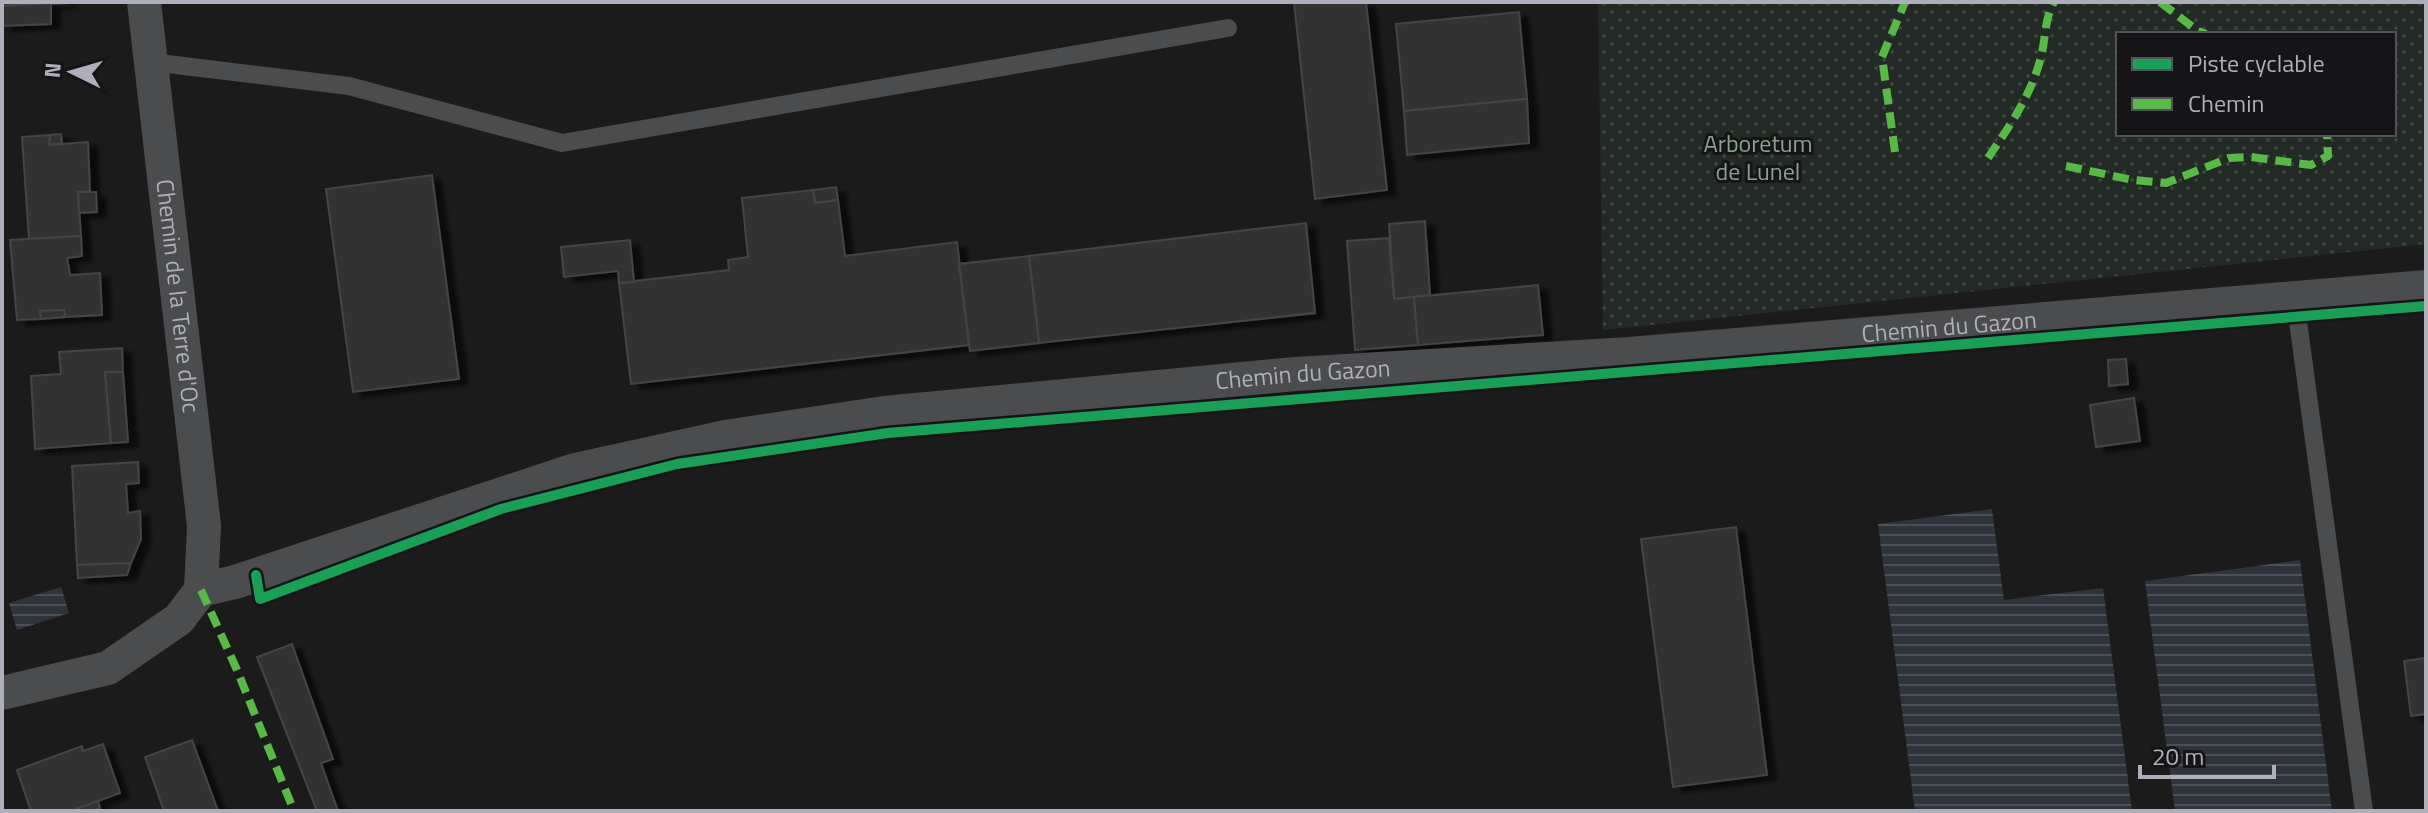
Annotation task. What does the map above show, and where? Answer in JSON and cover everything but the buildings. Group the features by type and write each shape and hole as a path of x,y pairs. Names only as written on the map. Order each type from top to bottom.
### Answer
{"street":[{"name":"Chemin de la Terre d'Oc","path":"144,2 204,526 201,590"},
{"name":"Chemin du Gazon","path":"201,590 235,582 575,470 725,437 884,413 1295,374 1629,354 2426,287"},
{"path":"2,693 108,668 179,619 201,590"}],"lane":[{"path":"151,62 349,86 562,143 1228,28"},
{"path":"2295,299 2364,811"}],"green space":[{"name":"Arboretum de Lunel","path":"1598,2 2426,2 2426,244 1603,330"}],"shaded area":[{"path":"1992,509 2004,600 2103,588 2132,811 1915,811 1878,524"},
{"path":"2300,560 2332,811 2175,811 2145,581"},
{"path":"61,587 69,613 17,630 9,603"}],"marked path":[{"path":"1895,152 1882,57 1905,2"},
{"path":"1988,158 2032,85 2054,2"},
{"path":"2160,2 2201,32"},
{"path":"2066,166 2133,180 2166,183 2229,158 2251,157 2311,165 2328,156 2327,136"},
{"path":"201,590 294,811"}],"cycle path":[{"path":"256,575 260,599 501,509 677,464 888,433 2426,306"}]}
